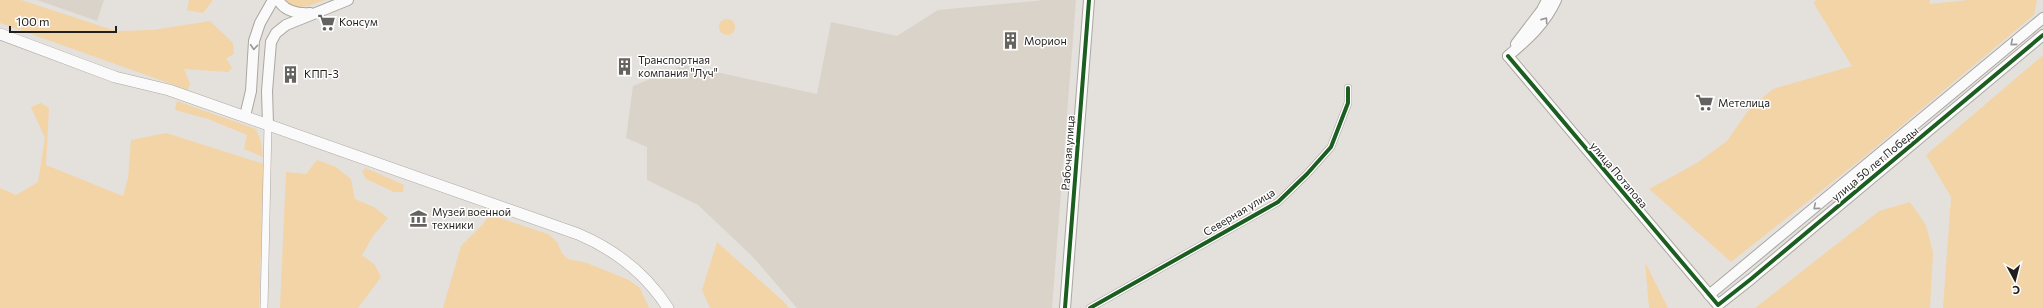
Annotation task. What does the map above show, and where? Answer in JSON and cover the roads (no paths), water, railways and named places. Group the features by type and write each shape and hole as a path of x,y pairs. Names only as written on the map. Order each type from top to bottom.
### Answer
{"main road":[{"path":"0,34 115,77 169,90 245,116 558,226 593,240 615,253 638,271 668,308"}],"street":[{"path":"245,116 251,90 254,41 260,23 273,0"},
{"path":"278,0 284,7 297,13 316,12"},
{"path":"264,308 268,124 267,91 271,42 276,33 286,25 348,0"},
{"name":"Рабочая улица","path":"1065,308 1089,0"},
{"path":"1508,56 1542,10 1546,0"},
{"path":"1508,56 1537,31 1551,12 1556,0"},
{"name":"улица 50 лет Победы","path":"1709,295 2043,18"},
{"name":"улица 50 лет Победы","path":"1718,305 2043,35"},
{"name":"улица Потапова","path":"1508,56 1718,305"},
{"name":"Северная улица","path":"1090,308 1278,202 1307,174 1331,147 1348,103 1348,88"}],"place":[{"name":"Консум","path":"326,22"},
{"name":"Морион","path":"1011,41"},
{"name":"Транспортная компания \"Луч\"","path":"625,66"},
{"name":"КПП-3","path":"291,74"},
{"name":"Метелица","path":"1705,103"},
{"name":"Музей военной техники","path":"419,218"}]}
